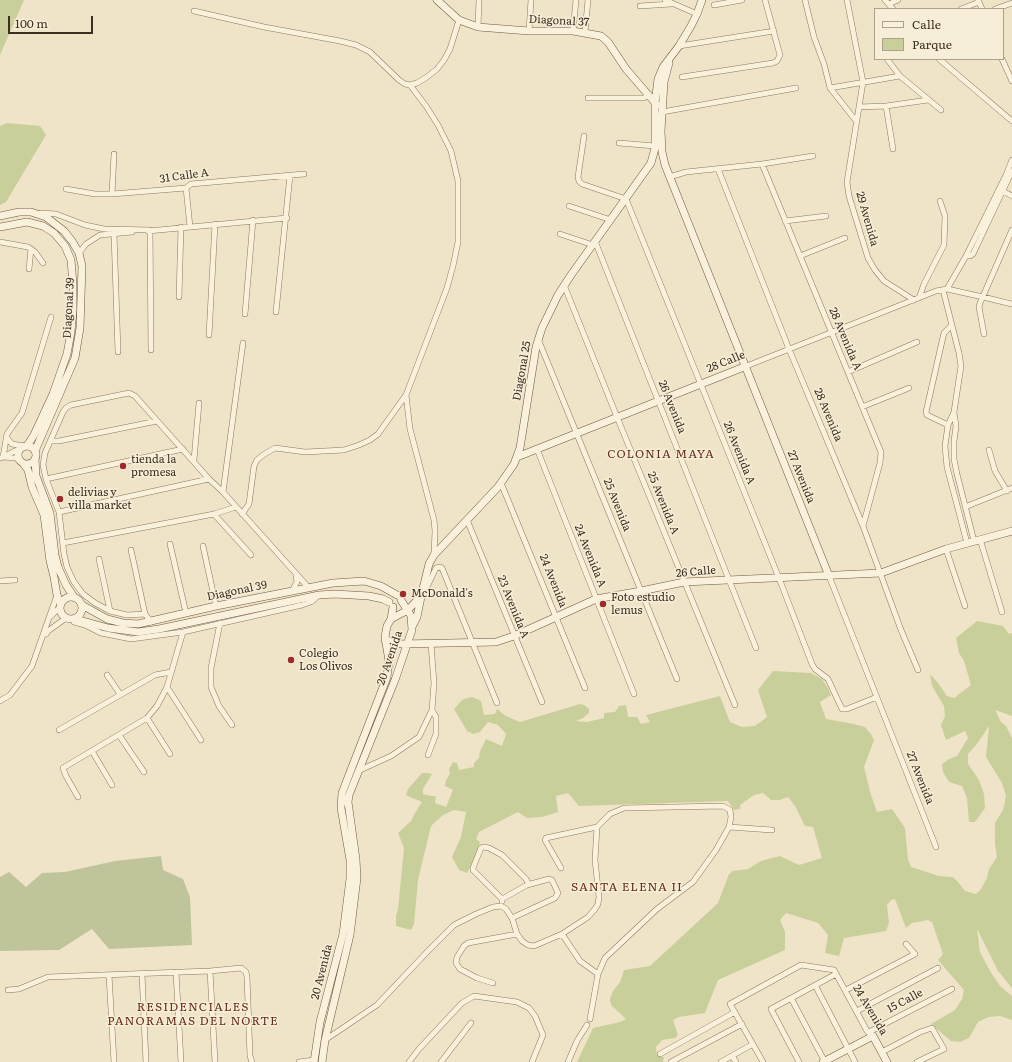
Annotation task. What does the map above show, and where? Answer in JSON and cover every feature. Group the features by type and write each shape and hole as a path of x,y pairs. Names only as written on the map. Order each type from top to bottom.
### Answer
{"main road":[{"name":"Diagonal 37","path":"437,0 460,20 478,26 529,31 573,31 601,36 605,38 626,69 662,112"},
{"name":"Diagonal 25","path":"412,627 417,617 429,564 434,555 501,483 517,457 538,339 552,307 564,285 652,163 655,146 655,103 658,79 663,67 679,46 697,14 702,0"},
{"name":"Diagonal 25","path":"662,112 664,82 671,57"},
{"name":"27 Avenida","path":"662,112 661,131 663,159 669,177 829,576"},
{"path":"653,158 663,159"},
{"path":"0,216 19,212 31,212 46,217 64,231 79,253"},
{"name":"Diagonal 39","path":"0,227 27,222 43,226 54,234 65,246 71,260 74,310 67,354 53,394 34,435 24,447"},
{"name":"Diagonal 39","path":"35,451 75,358 80,328 82,266 79,253"},
{"name":"28 Calle","path":"517,457 744,367"},
{"path":"24,447 32,447 35,451 36,476 50,513 55,555 58,567 66,585 74,597 81,602 82,605 81,613 72,619 61,614 50,561 44,515 32,487 28,470 18,453 24,447"},
{"path":"22,462 30,463 35,459"},
{"name":"26 Calle","path":"385,640 396,644 472,644 496,642 556,618 596,599 684,582 881,573 946,549 1012,531"},
{"path":"352,581 352,595"},
{"name":"Diagonal 39","path":"82,605 107,619 123,623 138,624 308,587 352,581 364,581 386,588 399,598 408,610"},
{"path":"369,596 372,583"},
{"name":"Diagonal 39","path":"72,619 108,628 138,632 159,629 319,595 335,594 369,596 383,599 391,605 391,619"},
{"path":"60,605 66,598 74,597"},
{"path":"408,610 421,597"},
{"name":"20 Avenida","path":"314,1061 320,1022 343,934 350,879 350,860 341,808 342,793 388,677 389,661 385,640 386,629 391,619 408,610 411,616 412,627 408,644 349,795 348,802 356,859 356,878 350,935 325,1040 323,1062"},
{"name":"15 Calle","path":"824,1062 871,1034"},
{"name":"24 Avenida","path":"871,1034 887,1062"}],"street":[{"path":"478,0 478,26"},
{"path":"529,31 531,0"},
{"path":"573,31 576,0"},
{"path":"584,32 588,0"},
{"path":"665,0 697,14"},
{"path":"714,5 742,0"},
{"path":"682,77 775,62 778,60 780,55 765,0"},
{"path":"805,0 814,37 824,64 830,88 857,122"},
{"name":"29 Avenida","path":"847,0 863,82 847,182 849,196 868,258 875,270 884,281 916,299"},
{"path":"887,2 898,0"},
{"path":"963,8 978,1"},
{"path":"998,8 1012,3"},
{"path":"640,6 672,4"},
{"path":"194,11 264,27 356,45 370,52 400,80 405,84 410,85 427,77 437,69 444,60 450,49 460,20"},
{"path":"679,46 774,31"},
{"path":"888,60 900,76 941,110"},
{"path":"941,60 1012,121"},
{"path":"1002,60 1012,81"},
{"path":"830,88 900,76"},
{"path":"242,514 248,504 253,469 257,460 263,455 275,448 299,451 344,450 359,445 378,434 406,396 447,288 453,266 458,242 459,191 454,161 447,142 432,116 410,85"},
{"path":"662,112 796,88"},
{"path":"588,98 643,98 649,96"},
{"path":"859,107 886,106 928,100"},
{"path":"886,106 892,149"},
{"path":"584,136 578,177 579,181 582,184 626,199"},
{"path":"619,143 655,146"},
{"path":"112,194 114,154"},
{"path":"669,177 686,172 762,164 813,156"},
{"path":"1002,612 947,467 945,446 948,425 954,412 961,366 959,353 951,326 945,290 966,256 1006,176 1012,160"},
{"name":"28 Avenida A","path":"762,164 881,452 880,463 863,526"},
{"name":"28 Avenida","path":"718,169 789,349 863,526 918,670"},
{"path":"966,256 973,254 1012,171"},
{"name":"31 Calle A","path":"66,189 95,194 112,194 186,188 191,184 304,174"},
{"path":"276,312 290,175"},
{"path":"186,188 190,226"},
{"path":"1003,191 1012,196"},
{"name":"26 Avenida A","path":"626,199 779,578 812,664 815,669 828,679 842,709 847,709 877,697"},
{"path":"916,299 944,245 945,216 940,201"},
{"path":"569,206 611,220"},
{"path":"31,212 56,214 85,225 104,229 150,230"},
{"path":"785,221 826,216"},
{"path":"79,253 86,244 100,236 190,226 286,218"},
{"path":"245,314 253,220"},
{"path":"209,335 215,224"},
{"path":"179,297 181,227"},
{"path":"150,230 151,350"},
{"path":"984,334 979,307 1012,230"},
{"path":"114,234 118,352"},
{"path":"560,234 594,243"},
{"path":"800,256 845,238"},
{"path":"0,242 28,247 43,263"},
{"name":"26 Avenida","path":"594,243 756,648"},
{"path":"28,269 31,249"},
{"name":"25 Avenida A","path":"564,285 735,705"},
{"path":"945,290 983,296 1012,304"},
{"name":"28 Calle","path":"744,367 936,291 945,290"},
{"path":"2,458 8,431 22,413 51,317"},
{"path":"948,425 927,415 926,412 944,333 951,326"},
{"name":"25 Avenida","path":"538,339 677,679"},
{"path":"848,372 917,342"},
{"path":"223,492 243,343"},
{"path":"862,407 909,388"},
{"path":"145,614 127,615 110,611 95,603 83,594 74,582 67,566 64,554 59,512 46,480 43,465 45,453 63,412 71,405 129,393 135,396 308,587"},
{"path":"406,396 410,429 434,520 434,555"},
{"path":"194,460 199,403"},
{"path":"954,412 956,426 954,459 974,541"},
{"path":"50,441 59,441 157,421"},
{"path":"6,437 12,444 24,447"},
{"path":"2,458 24,447"},
{"path":"46,480 183,449"},
{"name":"24 Avenida A","path":"537,449 634,694"},
{"path":"965,507 1010,489 995,471 989,450"},
{"path":"2,458 16,458 22,462"},
{"path":"59,512 210,479"},
{"name":"24 Avenida","path":"501,483 585,688"},
{"path":"63,543 214,514 236,507"},
{"path":"214,514 251,555"},
{"name":"23 Avenida A","path":"467,520 542,702"},
{"path":"170,544 186,614"},
{"path":"203,546 216,606"},
{"path":"946,549 965,606"},
{"path":"131,550 145,614 151,622"},
{"path":"99,559 110,611"},
{"path":"421,597 436,568 440,566 443,569 472,644 498,703"},
{"path":"292,591 296,582 296,574"},
{"name":"27 Avenida","path":"829,576 936,847"},
{"path":"0,581 15,580"},
{"path":"0,701 10,695 32,666 57,595"},
{"path":"41,642 48,631 72,619 76,623 85,625 101,633 132,639 183,632 306,604 319,595"},
{"path":"50,617 60,605"},
{"path":"220,623 211,668 212,687 219,706 232,725"},
{"path":"78,797 63,768 147,718 157,706 168,687 183,632"},
{"path":"358,771 391,756 419,737 432,710 434,683 431,644"},
{"path":"59,730 155,675 171,672"},
{"path":"106,675 120,694"},
{"path":"168,687 201,740"},
{"path":"428,755 436,734 436,717 432,710"},
{"path":"147,718 170,754"},
{"path":"119,735 144,772"},
{"path":"92,751 112,785"},
{"path":"561,868 545,839 597,826 610,814 624,808 723,806 730,810 731,817 729,827 716,850 693,882 658,909 605,958 598,974 590,1019"},
{"path":"325,1040 378,1006 454,925 476,914 492,907 501,906 506,909 512,918 522,941 528,945 534,946 562,934 588,917 598,904 599,897 595,860 597,826"},
{"path":"729,827 772,830"},
{"path":"502,899 472,868 481,848 489,848 502,856 526,879 528,883 527,885"},
{"path":"502,899 527,885 549,879 552,880 558,895 555,898 512,918"},
{"path":"501,906 502,899"},
{"path":"493,983 477,978 460,969 456,963 456,957 468,943 518,934"},
{"path":"562,934 580,961 598,974"},
{"path":"846,990 914,954 906,944"},
{"path":"763,1062 730,1004 801,965 835,972"},
{"path":"8,990 19,989 48,977 210,971 241,968 246,972 250,1056 252,1062"},
{"path":"857,1011 938,968"},
{"path":"210,971 215,1062"},
{"path":"176,972 181,1062"},
{"path":"799,1062 771,1009 815,985 835,972"},
{"name":"24 Avenida","path":"835,972 871,1034"},
{"path":"142,974 146,1062"},
{"path":"109,975 114,1062"},
{"path":"815,985 855,1062"},
{"name":"15 Calle","path":"871,1034 952,989"},
{"path":"409,1062 419,1048 458,1008 474,996 517,1002 529,1008 536,1016 543,1035 532,1062"},
{"path":"791,998 824,1062"},
{"path":"660,1054 734,1012"},
{"path":"441,1062 471,1023"},
{"path":"671,1062 742,1024"},
{"path":"568,1062 577,1041 587,1025"},
{"path":"882,1052 920,1032 932,1028 944,1049 917,1062"},
{"path":"721,1062 753,1044"},
{"path":"732,1056 736,1062"},
{"path":"299,1062 314,1061"}],"green space":[{"path":"0,0 24,0 0,55"},
{"path":"7,123 40,126 46,135 6,202 0,205 0,126"},
{"path":"977,621 1003,626 1009,634 1012,633 1012,716 995,710 1012,738 1012,988 998,971 977,929 980,952 1000,986 1012,996 1012,1020 1000,1016 989,1017 978,1022 969,1038 960,1042 951,1041 931,1024 955,1010 962,999 964,990 938,960 943,954 932,922 928,920 912,923 906,928 895,899 891,900 887,905 889,923 886,931 844,938 839,956 825,953 828,935 818,923 786,913 780,920 785,932 785,950 718,980 705,1013 679,1017 673,1020 678,1035 675,1038 662,1040 656,1047 657,1056 664,1057 663,1062 577,1062 593,1028 620,1022 626,1019 611,1005 610,999 613,991 620,982 624,970 650,966 718,903 729,874 733,871 748,869 761,861 780,856 799,865 822,858 813,827 805,826 795,806 788,797 780,800 771,800 763,793 754,795 740,805 740,809 734,810 728,801 579,806 568,793 556,796 558,812 542,817 527,818 518,812 479,832 476,839 480,842 476,857 467,873 459,870 452,857 461,837 466,812 454,810 443,815 431,826 418,880 414,924 411,930 396,926 404,848 398,833 411,821 422,802 406,795 408,789 422,773 432,774 423,789 423,794 436,796 435,803 446,807 453,790 445,786 446,780 450,774 449,769 453,762 457,763 459,770 474,767 474,763 479,758 480,751 486,739 502,746 506,734 498,725 488,722 480,732 473,734 467,731 454,709 462,700 472,697 481,701 484,715 495,714 497,709 506,716 520,722 580,704 589,709 589,713 576,721 587,722 604,718 604,713 615,712 619,706 626,705 628,717 637,717 641,724 650,722 646,715 720,696 730,722 742,727 755,726 767,717 758,690 773,671 811,673 822,679 831,695 820,702 826,719 865,727 874,740 864,767 871,795 877,812 892,809 905,828 908,860 911,867 939,876 953,877 965,891 976,894 981,889 987,878 989,869 997,857 995,844 995,823 1003,810 1006,796 1002,783 986,757 989,726 968,754 968,764 979,780 984,794 985,808 975,822 969,822 967,798 962,786 949,782 943,772 942,764 957,756 968,738 965,731 946,740 941,725 945,716 944,706 932,686 930,674 947,696 954,698 971,685 964,661 959,653 956,638"},
{"path":"161,856 163,870 183,879 190,897 192,945 109,949 92,929 59,950 0,951 0,877 9,872 26,887 42,873 65,872 115,861"}],"place":[{"name":"tienda la promesa","path":"123,466"},
{"name":"delivias y villa market","path":"60,499"},
{"name":"McDonald's","path":"403,594"},
{"name":"Foto estudio lemus","path":"603,604"},
{"name":"Colegio Los Olivos","path":"291,660"}],"district":[{"name":"COLONIA MAYA","path":"661,454"},
{"name":"SANTA ELENA II","path":"627,887"},
{"name":"RESIDENCIALES PANORAMAS DEL NORTE","path":"193,1014"}]}
